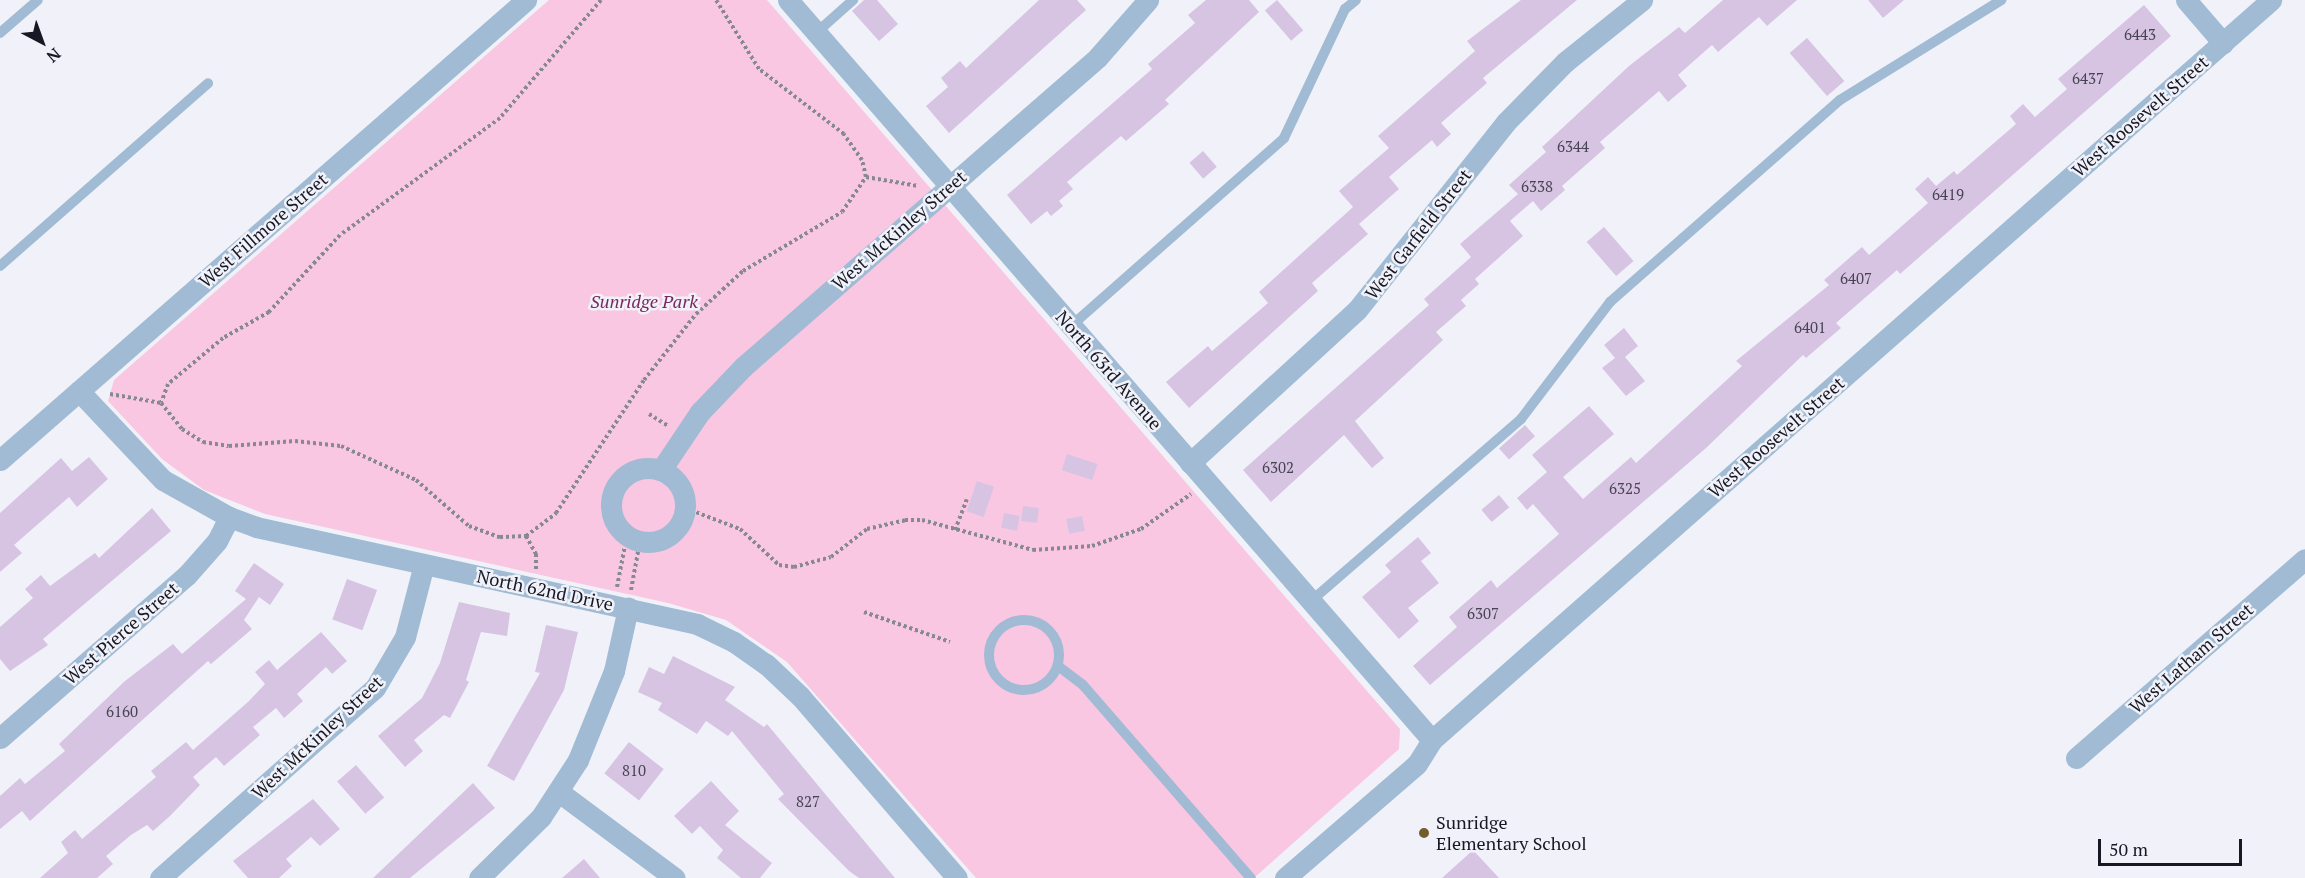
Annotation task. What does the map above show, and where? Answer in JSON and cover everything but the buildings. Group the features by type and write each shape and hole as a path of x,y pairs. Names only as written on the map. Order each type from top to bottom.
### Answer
{"street":[{"name":"West Fillmore Street","path":"0,460 526,0"},
{"name":"North 63rd Avenue","path":"788,0 1432,740"},
{"name":"West McKinley Street","path":"661,470 700,412 743,368 1098,57 1148,0"},
{"name":"West Garfield Street","path":"1190,464 1357,310 1506,122 1565,62 1642,0"},
{"path":"2186,0 2223,43"},
{"name":"West Roosevelt Street","path":"1285,878 1417,764 1432,740 2271,0"},
{"name":"North 62nd Drive","path":"79,391 163,480 229,517 424,564 629,600 697,624 766,664 800,696 957,878"},
{"path":"640,469 661,470 679,485 685,508 674,531 658,540 633,538 611,508 615,488 640,469"},
{"name":"West Pierce Street","path":"0,738 187,575 217,541 229,517"},
{"name":"West Latham Street","path":"2076,758 2305,559"},
{"name":"West McKinley Street","path":"160,878 375,688 398,654 424,564"},
{"path":"479,878 512,850 559,792 602,707 629,600"},
{"path":"559,792 675,878"}],"lane":[{"path":"0,33 38,0"},
{"path":"816,33 853,0"},
{"path":"1071,326 1284,138 1345,9 1356,0"},
{"path":"1311,601 1521,419 1610,302 1840,100 2001,0"},
{"path":"0,266 208,83"},
{"path":"1058,666 1053,676 1035,689 1013,689 991,666 991,644 1006,625 1029,620 1046,628 1057,642 1058,666 1099,703 1251,878"}],"path":[{"path":"161,403 168,384 192,361 269,312 340,235 500,118 601,0"},
{"path":"110,394 161,403 183,429 203,442 341,446 416,480 469,526 500,537 526,536 556,513 644,380 696,314 743,271 842,212 866,177 862,160 844,134 759,69 716,0"},
{"path":"866,177 918,186"},
{"path":"650,414 669,426"},
{"path":"685,508 740,529 779,565 794,567 819,563 878,524 921,520 1033,550 1092,546 1141,529 1192,493"},
{"path":"955,530 967,499"},
{"path":"526,536 536,554 536,572"},
{"path":"616,588 633,538"},
{"path":"629,600 633,538"},
{"path":"864,612 950,642"}],"green space":[{"name":"Sunridge Park","path":"549,0 767,0 1400,729 1399,749 1254,878 976,878 787,662 726,620 668,603 265,514 204,490 162,459 108,401 114,380"}],"place":[{"name":"Sunridge Elementary School","path":"1424,833"}]}
